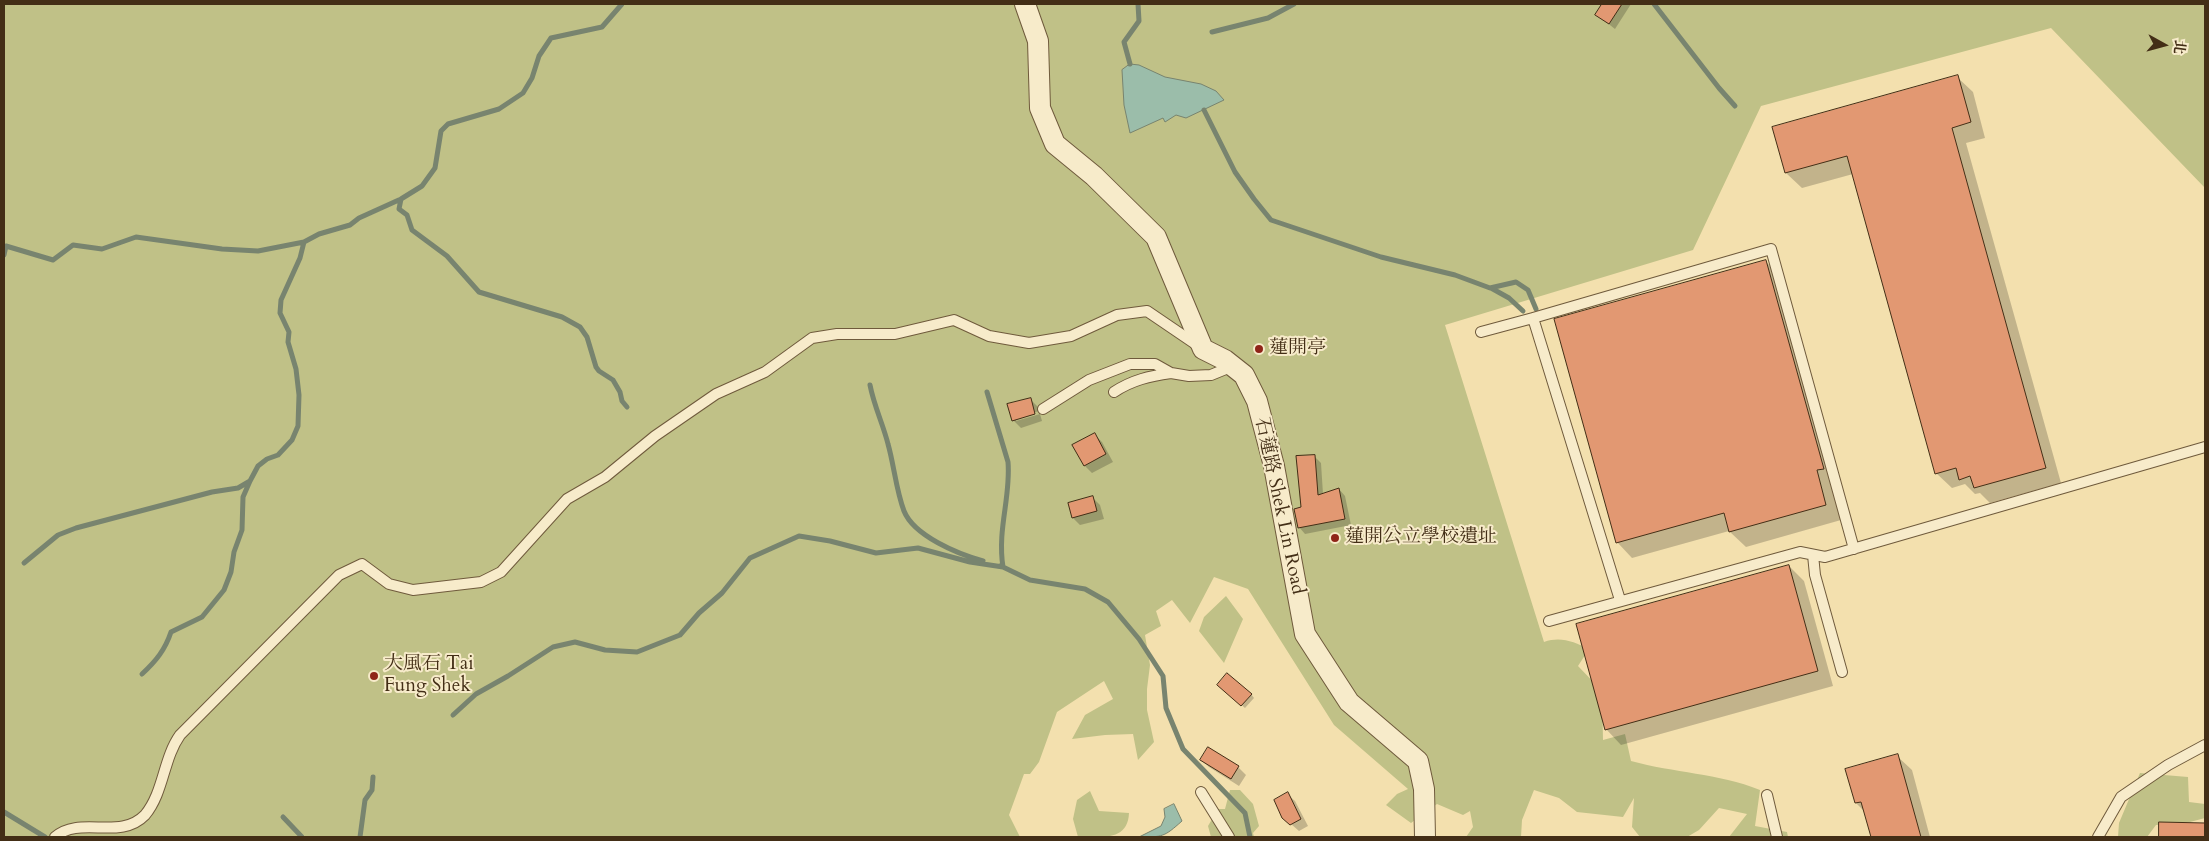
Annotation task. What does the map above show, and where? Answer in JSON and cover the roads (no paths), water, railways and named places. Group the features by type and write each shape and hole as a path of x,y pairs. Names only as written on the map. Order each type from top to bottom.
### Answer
{"street":[{"path":"1025,4 1038,41 1040,108 1055,144 1094,176 1156,237 1203,349"},
{"name":"石蓮路 Shek Lin Road","path":"1203,349 1233,366 1244,375 1258,401 1274,466 1305,634 1349,702 1418,761 1424,789 1426,837"}],"lane":[{"path":"1481,332 1771,249 1854,549"},
{"path":"55,837 61,832 71,829 120,829 140,819 155,797 173,745 180,735 340,575 362,564 389,584 413,590 481,582 501,572 566,499 605,477 655,436 716,394 765,372 812,338 837,334 895,334 954,320 989,336 1029,343 1071,336 1117,315 1147,311 1203,349"},
{"path":"1533,318 1620,600"},
{"path":"1043,409 1089,380 1130,364 1155,364 1172,373 1189,376 1211,375 1233,366"},
{"path":"1114,392 1126,384 1151,376 1172,373"},
{"path":"1550,621 1620,600 1800,552 1826,557 2205,447"},
{"path":"1813,555 1815,576 1842,672"},
{"path":"2098,837 2122,797 2168,765 2205,745"},
{"path":"1201,792 1230,837"},
{"path":"1767,795 1777,837"}],"waterway":[{"path":"4,255 6,246 53,260 73,245 102,249 136,237 222,249 258,251 304,242 319,234 350,225 359,218 401,199 422,186 435,168 441,131 448,124 499,109 523,93 532,78 539,56 551,38 602,27 622,4"},
{"path":"1130,64 1124,42 1139,21 1138,4"},
{"path":"1212,32 1268,18 1294,4"},
{"path":"1654,4 1735,106"},
{"path":"1204,110 1235,172 1271,220 1381,257 1455,275 1490,288 1516,282 1528,290 1536,309"},
{"path":"401,199 399,209 407,215 412,230 447,256 479,292 562,317 580,327 587,337 596,367 613,380 620,392 622,401 627,407"},
{"path":"24,563 58,535 76,528 212,492 238,488 250,481 258,466 267,459 278,455 292,440 298,426 299,395 296,369 288,342 289,332 280,313 281,300 300,258 304,242"},
{"path":"1491,288 1509,298 1523,311"},
{"path":"870,385 888,444 901,503 909,520 938,543 983,561"},
{"path":"987,392 1008,462 1008,488 1002,539 1003,567 1000,566"},
{"path":"142,674 160,655 171,632 202,617 224,590 231,572 234,552 242,530 243,497 250,481"},
{"path":"453,715 476,694 553,647 575,642 605,650 637,652 680,635 699,613 722,593 750,558 799,536 830,541 876,553 918,548 970,562 1003,567 1030,580 1085,589 1108,602 1139,639 1163,676 1166,708 1183,749 1245,813 1250,837"},
{"path":"360,837 365,800 372,790 373,777"},
{"path":"4,812 45,837"},
{"path":"283,817 302,837"}],"place":[{"name":"蓮開亭","path":"1259,349"},
{"name":"蓮開公立學校遺址","path":"1335,538"},
{"name":"大風石 Tai Fung Shek","path":"374,676"}]}
